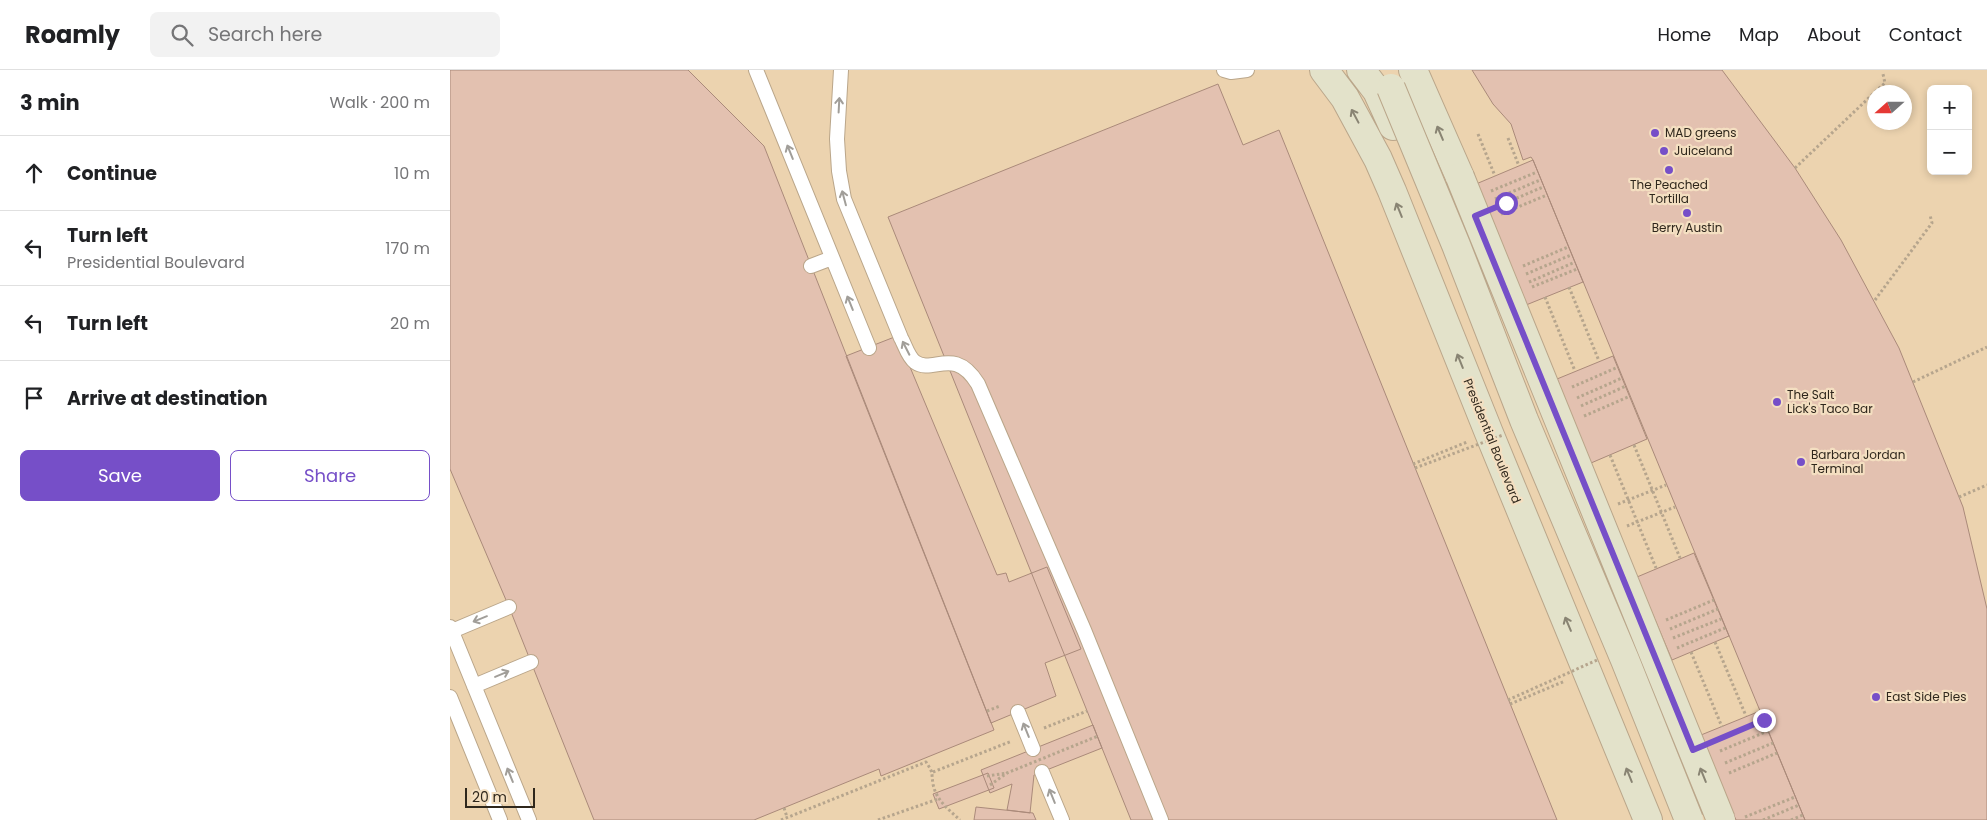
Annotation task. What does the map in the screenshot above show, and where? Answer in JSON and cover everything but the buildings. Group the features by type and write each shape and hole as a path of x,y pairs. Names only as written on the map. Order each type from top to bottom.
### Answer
{"main road":[{"name":"Presidential Boulevard","path":"1324,70 1345,98 1378,159 1392,191 1485,424 1648,820"},
{"path":"1361,70 1377,91 1429,204 1571,548 1680,820"},
{"path":"1379,70 1390,88 1456,246 1524,420 1625,660 1689,820"},
{"path":"1413,70 1472,208 1721,820"}],"lane":[{"path":"756,70 869,348"},
{"path":"840,70 836,139 844,199 901,338 911,358 917,363 950,362 965,369 978,384 1084,630 1161,820"},
{"path":"1224,70 1232,72 1247,70"},
{"path":"811,266 832,258"},
{"path":"509,607 451,629 529,820"},
{"path":"474,686 531,662"},
{"path":"451,702 500,820"},
{"path":"1018,712 1033,749"},
{"path":"1042,772 1062,820"}],"path":[{"path":"1883,74 1885,83 1883,85"},
{"path":"1795,168 1867,100"},
{"path":"1478,134 1495,176"},
{"path":"1508,138 1519,166"},
{"path":"1472,208 1537,172"},
{"path":"1472,208 1544,187"},
{"path":"1875,300 1932,223 1930,215"},
{"path":"1506,291 1571,255"},
{"path":"1506,291 1578,269"},
{"path":"1569,287 1599,361"},
{"path":"1545,297 1575,371"},
{"path":"1913,382 1987,347"},
{"path":"1549,396 1618,367"},
{"path":"1580,406 1626,386"},
{"path":"1415,468 1501,436"},
{"path":"1634,445 1680,558"},
{"path":"1610,455 1656,568"},
{"path":"1959,497 1987,485"},
{"path":"1656,657 1725,628"},
{"path":"1715,642 1746,716"},
{"path":"1691,652 1722,726"},
{"path":"1508,700 1593,662"},
{"path":"1697,761 1764,720"},
{"path":"986,776 1006,773 1098,736"},
{"path":"933,772 1013,741"},
{"path":"1697,761 1773,743"},
{"path":"781,820 925,760 933,772 933,784 938,799 960,820"},
{"path":"990,785 1006,773"},
{"path":"1738,820 1795,797"},
{"path":"878,820 938,799"},
{"path":"1763,820 1799,805"},
{"path":"784,808 787,817"},
{"path":"1791,820 1802,815"}],"shaded area":[{"path":"450,70 1987,70 1987,820 450,820"}],"place":[{"name":"MAD greens","path":"1655,133"},
{"name":"Juiceland","path":"1664,151"},
{"name":"The Peached Tortilla","path":"1669,170"},
{"name":"Berry Austin","path":"1687,213"},
{"name":"The Salt Lick's Taco Bar","path":"1777,402"},
{"name":"Barbara Jordan Terminal","path":"1801,462"},
{"name":"East Side Pies","path":"1876,697"}],"route":[{"path":"1506,203 1475,216 1693,750 1764,720"}]}
